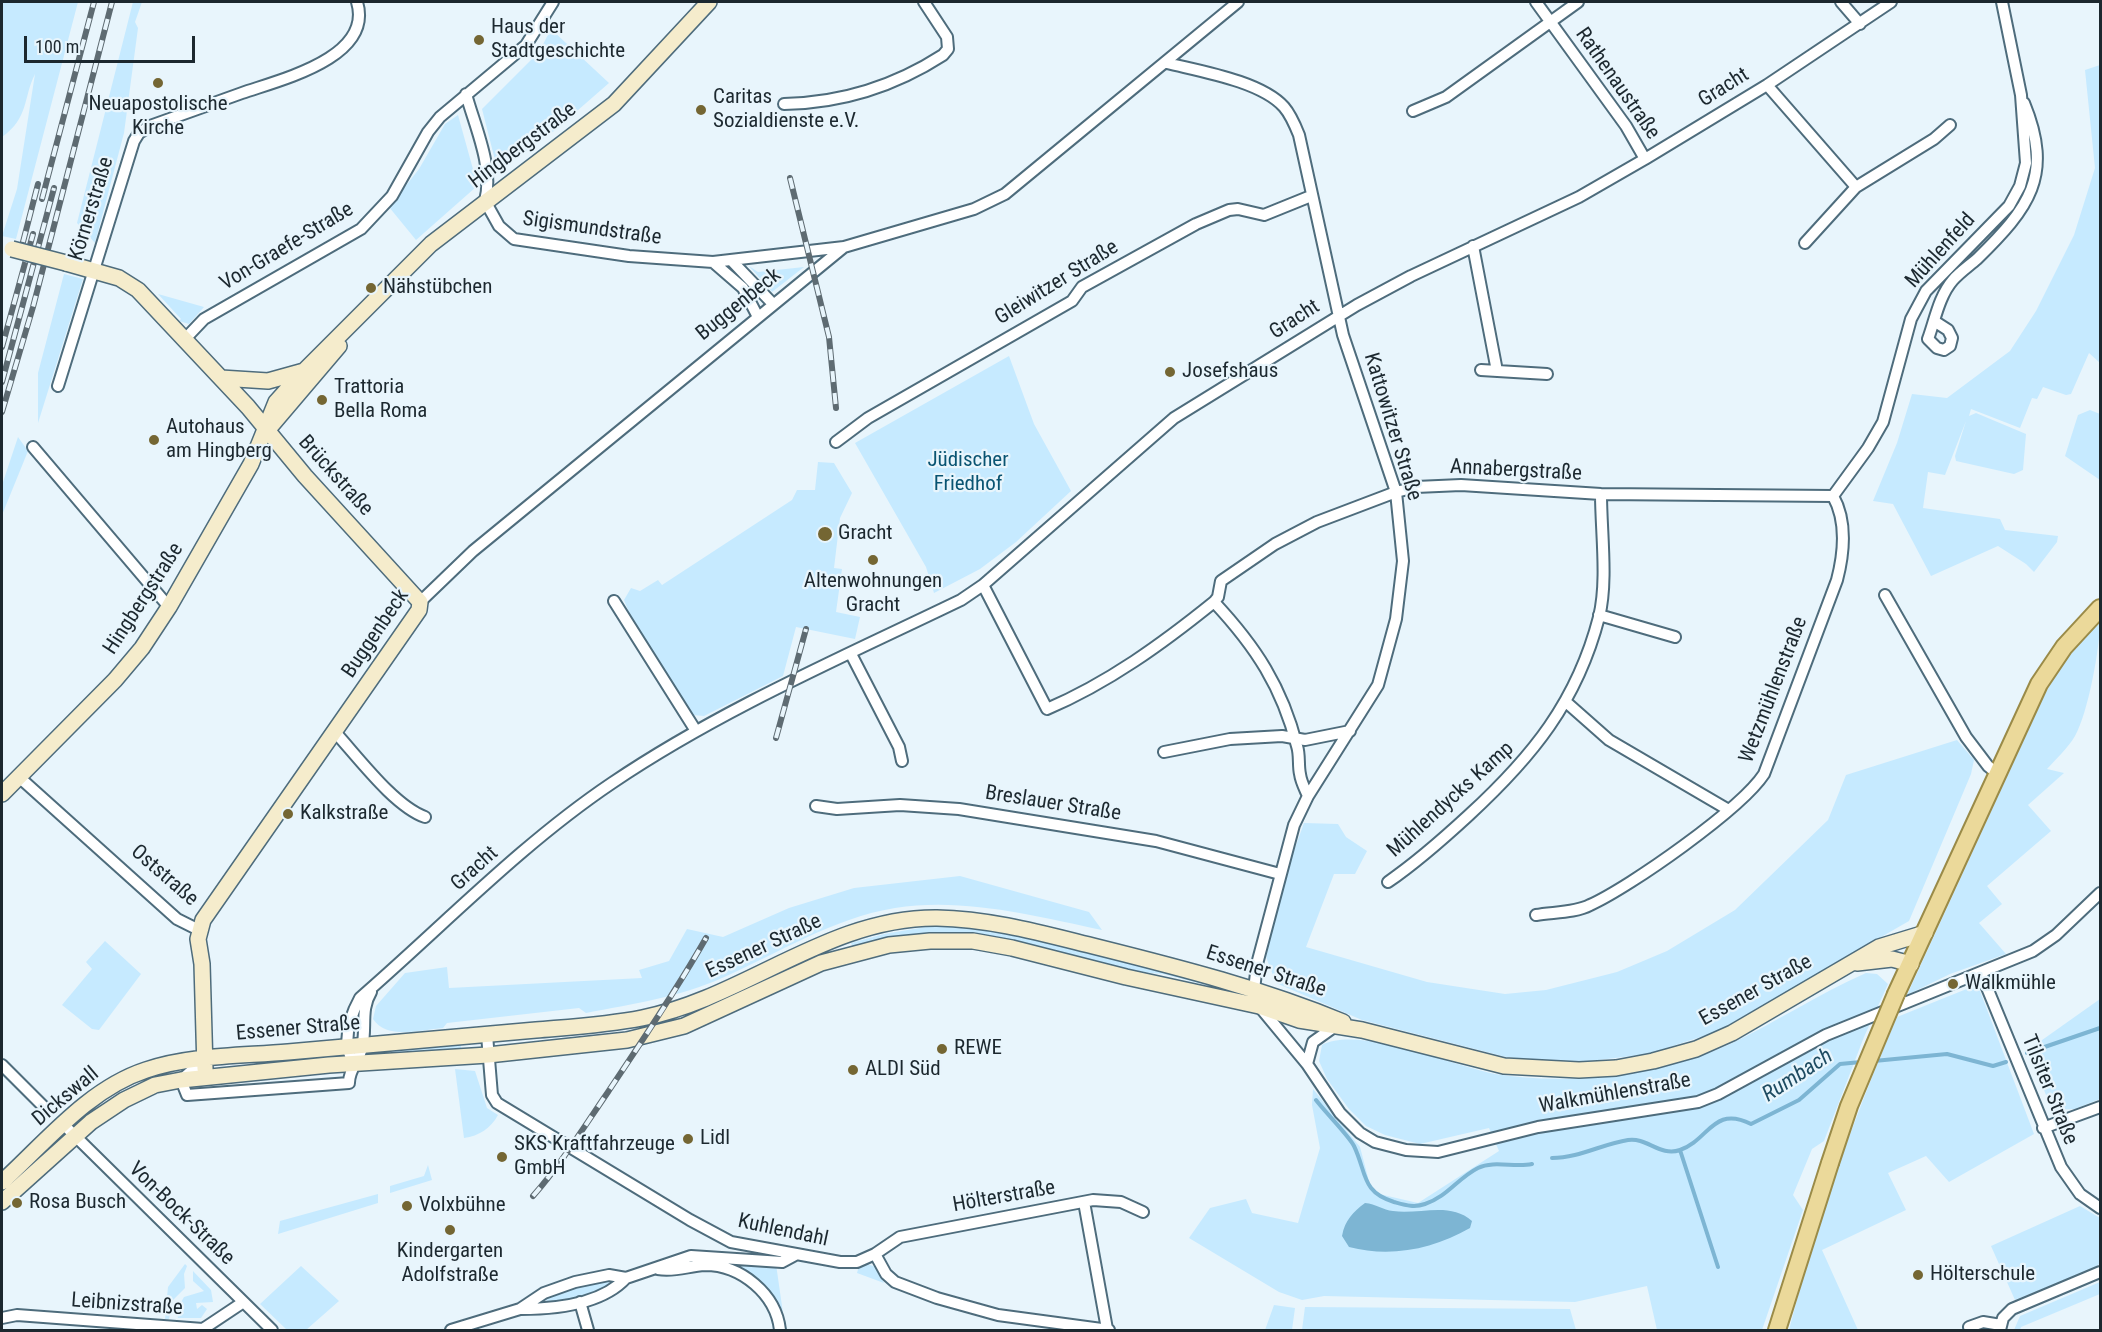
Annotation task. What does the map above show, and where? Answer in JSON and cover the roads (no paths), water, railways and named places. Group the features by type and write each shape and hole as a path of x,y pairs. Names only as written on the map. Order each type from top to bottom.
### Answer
{"main road":[{"name":"Hingbergstraße","path":"2,794 115,680 142,648 169,607 251,464 267,430 276,402 327,346 357,320 430,244 614,104 709,2"},
{"name":"Brückstraße","path":"7,249 93,270 130,283 221,378 420,602"},
{"name":"Hingbergstraße","path":"267,430 322,368 357,320"},
{"path":"221,378 268,381 304,371"},
{"name":"Buggenbeck","path":"199,930 203,920 419,610 420,602"},
{"path":"1777,1330 1850,1106 1896,994 2039,684 2064,647 2100,608"},
{"name":"Essener Straße","path":"205,1059 587,1026 662,1013 700,1001 841,936 879,924 908,919 981,921 1017,927 1174,966 1309,1008 1362,1030"},
{"name":"Oststraße","path":"199,930 204,991 206,1078"},
{"name":"Essener Straße","path":"181,1080 615,1042 664,1032 703,1019 821,963 889,945 930,941 973,941 1012,948 1126,977 1259,1006 1299,1020 1362,1030 1504,1065 1539,1070 1616,1068 1696,1049 1732,1034 1879,947 1925,933"},
{"name":"Essener Straße","path":"1851,964 1893,959 1911,964"},
{"name":"Dickswall","path":"2,1182 102,1092 128,1077 166,1064 205,1059"},
{"name":"Dickswall","path":"2,1202 75,1136 110,1108 155,1085 181,1080"}],"street":[{"name":"Körnerstraße","path":"58,386 134,141 139,133 150,126 318,66 352,35 358,16 357,2"},
{"path":"539,2 551,5"},
{"path":"784,104 811,104 859,94 902,78 944,55 948,48 947,37 924,2"},
{"name":"Buggenbeck","path":"420,602 473,551 844,247 974,209 1005,194 1167,63 1238,2"},
{"name":"Rathenaustraße","path":"1536,2 1626,126 1645,159"},
{"path":"1413,111 1446,97 1578,2"},
{"path":"1841,2 1860,24"},
{"name":"Gracht","path":"347,1047 352,1012 360,998 566,817 610,784 696,731 960,600 983,585 1174,418 1339,315 1411,276 1579,197 1645,159 1767,85 1891,2"},
{"name":"Mühlenfeld","path":"1833,496 1868,448 1883,422 1911,319 1926,291 2009,206 2020,186 2026,163 2020,95 2002,2"},
{"name":"Von-Graefe-Straße","path":"184,340 204,318 361,229 392,196 428,132 452,105 526,45 551,5"},
{"name":"Kattowitzer Straße","path":"1167,63 1221,76 1269,95 1283,105 1292,119 1299,135 1339,315 1396,492 1403,561 1396,619 1378,685 1308,796 1294,825 1258,957 1254,990 1259,1006"},
{"path":"1767,85 1856,187"},
{"path":"465,94 486,166 488,188 485,201"},
{"name":"Mühlenfeld","path":"1934,321 1944,293 1953,280 1995,241 2028,200 2036,181 2038,155 2035,138 2020,95"},
{"path":"1805,243 1856,187 1934,139 1950,125"},
{"name":"Gleiwitzer Straße","path":"836,442 868,418 1072,301 1082,286 1196,224 1229,210 1238,209 1264,215 1311,195"},
{"name":"Sigismundstraße","path":"485,201 499,226 514,239 629,256 713,262 844,247"},
{"path":"1473,246 1497,371"},
{"path":"731,260 773,304"},
{"path":"713,262 743,288 758,316"},
{"path":"1480,370 1547,374"},
{"path":"33,447 169,607"},
{"name":"Annabergstraße","path":"983,585 1047,709 1071,699 1139,659 1215,602 1221,581 1275,544 1317,522 1396,492 1416,487 1461,485 1601,495 1833,496"},
{"name":"Mühlendycks Kamp","path":"1388,882 1415,864 1509,778 1529,756 1566,702 1599,615 1601,495"},
{"name":"Wetzmühlenstraße","path":"1536,915 1588,907 1617,890 1700,832 1755,788 1764,774 1838,580 1841,566 1843,520 1833,496"},
{"path":"1886,595 1966,737 1998,774"},
{"path":"614,601 696,731"},
{"path":"1215,602 1247,638 1270,672 1288,715 1300,775 1308,796"},
{"path":"1599,615 1675,637"},
{"path":"850,654 899,747 902,761"},
{"path":"1566,702 1609,740 1727,809"},
{"path":"334,731 397,800 411,812 425,817"},
{"path":"1164,752 1230,739 1294,737 1305,740 1350,731"},
{"name":"Oststraße","path":"19,777 177,919 199,930"},
{"name":"Breslauer Straße","path":"816,806 837,809 900,805 959,809 1156,841 1280,874"},
{"name":"Walkmühlenstraße","path":"1259,1006 1307,1064 1340,1113 1360,1133 1375,1142 1406,1150 1438,1152 1538,1127 1698,1102 1718,1094 1826,1035 2033,951 2056,935 2100,893"},
{"name":"Tilsiter Straße","path":"1981,972 2043,1128 2069,1182 2100,1208"},
{"name":"Gracht","path":"354,1064 363,1045 363,1014 367,999 376,984"},
{"path":"1307,1064 1313,1042 1334,1027"},
{"name":"Kuhlendahl","path":"487,1035 492,1095 497,1103 717,1235 747,1247 840,1262 857,1262 875,1254"},
{"path":"347,1047 354,1064"},
{"path":"181,1080 205,1059"},
{"name":"Essener Straße","path":"181,1080 187,1095 293,1089 349,1083 349,1075 354,1064"},
{"path":"2,1065 45,1108"},
{"path":"2043,1128 2100,1107"},
{"name":"Von-Bock-Straße","path":"64,1125 242,1303 272,1330"},
{"name":"Hölterstraße","path":"875,1254 900,1237 1084,1202 1107,1199 1143,1212"},
{"path":"875,1254 886,1274 894,1282 938,1298 998,1315 1108,1330 1084,1202"},
{"path":"520,1309 548,1309 580,1302 611,1291 626,1278 702,1255 782,1262 795,1255"},
{"path":"658,1269 672,1272 706,1265 734,1271 763,1292 778,1318 780,1330"},
{"path":"1969,1327 1983,1322 2000,1328 2012,1309 2100,1272"},
{"path":"451,1330 520,1309 544,1293 575,1282 609,1275 626,1278"},
{"path":"580,1302 588,1330"},
{"name":"Leibnizstraße","path":"2,1318 17,1316 203,1329 242,1303"}],"waterway":[{"name":"Rumbach","path":"2027,1053 2100,1028"},
{"name":"Rumbach","path":"1874,1061 1947,1054 1993,1066 2006,1062"},
{"name":"Rumbach","path":"1552,1158 1572,1156 1628,1140 1641,1141 1666,1151 1680,1150 1690,1145 1719,1121 1738,1119 1751,1124 1799,1100 1840,1064 1861,1062"},
{"name":"Rumbach","path":"1316,1100 1354,1146 1370,1187 1383,1198 1394,1202 1413,1206 1433,1201 1471,1172 1484,1166 1532,1164"},
{"path":"1680,1150 1718,1267"}],"railway":[{"path":"42,199 94,2"},
{"path":"2,412 33,307 112,2"},
{"path":"790,178 829,337 836,408"},
{"path":"23,242 38,184"},
{"path":"2,382 54,188"},
{"path":"2,347 33,234"},
{"path":"776,738 806,629"},
{"path":"533,1196 563,1158 608,1092 671,997 706,938"}],"place":[{"name":"Haus der Stadtgeschichte","path":"479,40"},
{"name":"Neuapostolische Kirche","path":"158,83"},
{"name":"Caritas Sozialdienste e.V.","path":"701,110"},
{"name":"Nähstübchen","path":"371,288"},
{"name":"Josefshaus","path":"1170,372"},
{"name":"Trattoria Bella Roma","path":"322,400"},
{"name":"Autohaus am Hingberg","path":"154,440"},
{"name":"Gracht","path":"825,534"},
{"name":"Altenwohnungen Gracht","path":"873,560"},
{"name":"Kalkstraße","path":"288,814"},
{"name":"Walkmühle","path":"1953,984"},
{"name":"REWE","path":"942,1049"},
{"name":"ALDI Süd","path":"853,1070"},
{"name":"Lidl","path":"688,1139"},
{"name":"SKS Kraftfahrzeuge GmbH","path":"502,1157"},
{"name":"Rosa Busch","path":"17,1203"},
{"name":"Volxbühne","path":"407,1206"},
{"name":"Kindergarten Adolfstraße","path":"450,1230"},
{"name":"Hölterschule","path":"1918,1275"}],"park label":[{"name":"Jüdischer Friedhof","path":"968,473"}]}
